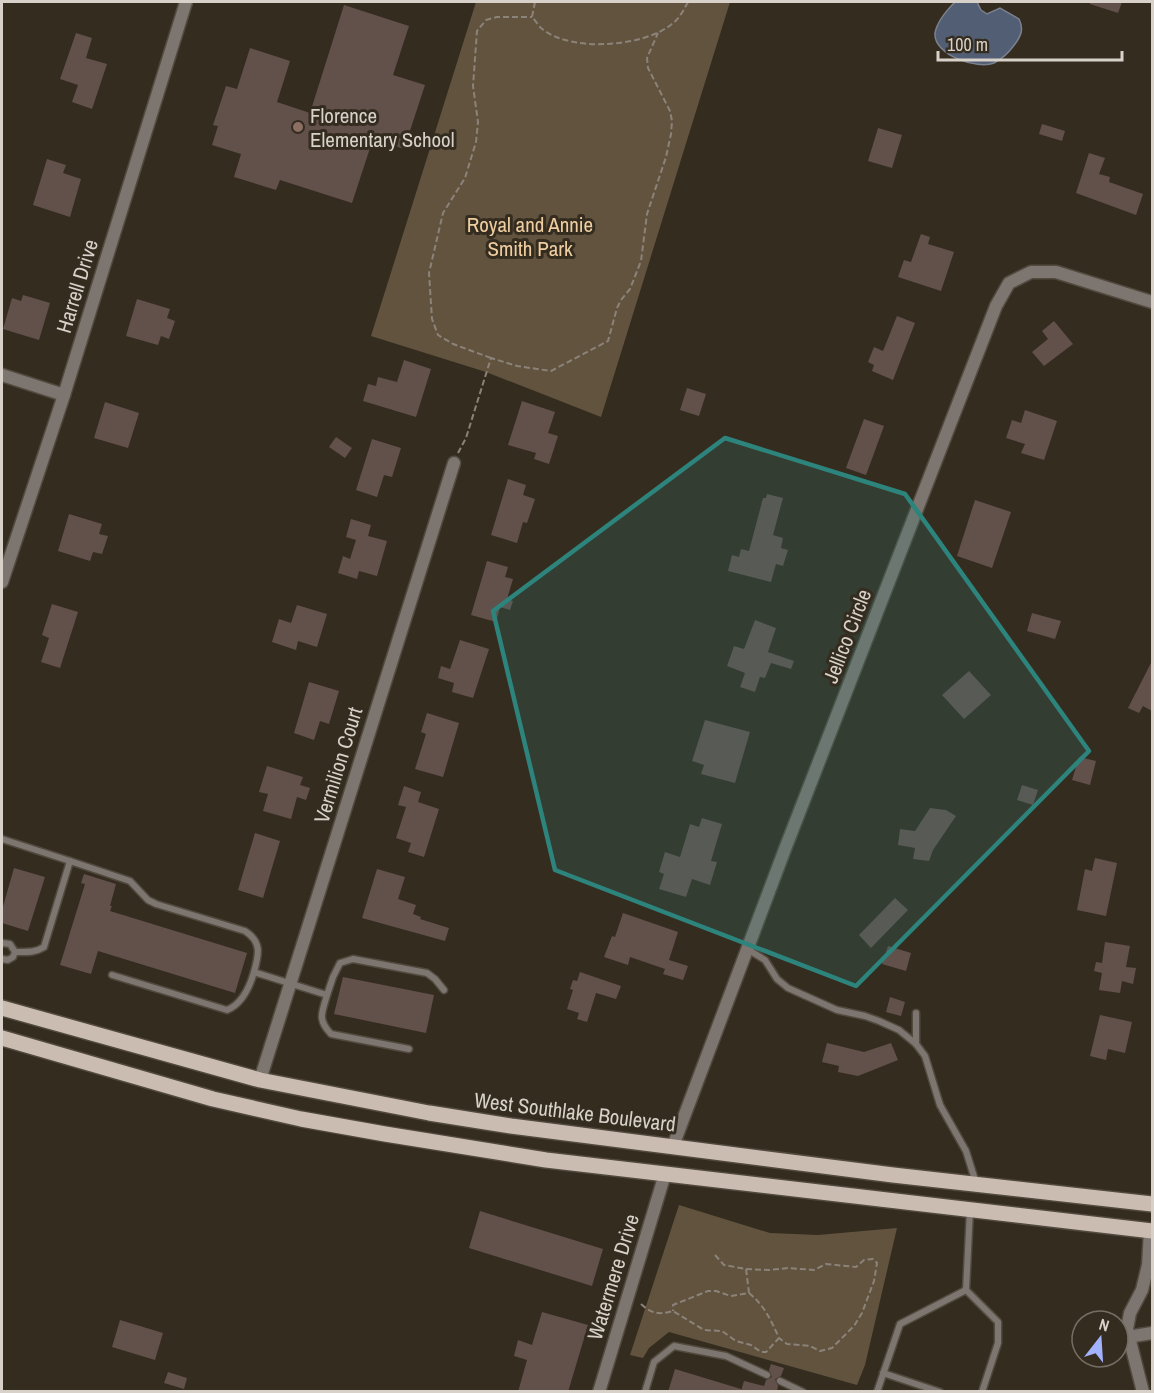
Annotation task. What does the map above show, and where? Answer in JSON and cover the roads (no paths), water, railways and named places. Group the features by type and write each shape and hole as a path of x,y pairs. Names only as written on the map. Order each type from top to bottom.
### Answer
{"main road":[{"name":"West Southlake Boulevard","path":"2,1008 260,1080 429,1113 511,1126 1152,1204"},
{"path":"2,1038 183,1090 302,1119 524,1156 1152,1229"},
{"path":"665,1174 673,1146"}],"street":[{"name":"Harrell Drive","path":"2,582 186,2"},
{"name":"Jellico Circle","path":"673,1146 993,314 1009,284 1031,272 1056,272 1152,302"},
{"path":"2,375 63,395"},
{"name":"Vermilion Court","path":"260,1080 453,463"},
{"name":"Watermere Drive","path":"599,1392 665,1174"},
{"path":"1130,1313 1142,1290 1148,1265 1152,1229"},
{"path":"1130,1337 1152,1333"},
{"path":"1130,1344 1143,1392"}],"lane":[{"path":"2,840 130,881 148,900 245,931 254,937 258,945 257,960 250,984 234,1007 227,1010 112,975"},
{"path":"15,952 39,951 44,947 70,861"},
{"path":"2,943 10,944 15,952"},
{"path":"747,949 765,960 777,979 788,988 837,1010 879,1021 899,1030 916,1044 925,1056 940,1105 966,1151 976,1184"},
{"path":"2,961 13,957 15,952"},
{"path":"409,1049 331,1034 324,1026 321,1015 340,963 353,959 427,973 444,990"},
{"path":"254,972 327,995"},
{"path":"916,1013 916,1044"},
{"path":"970,1209 966,1290 998,1322 998,1343 982,1392"},
{"path":"877,1392 900,1324 966,1290"},
{"path":"645,1392 654,1362 674,1346 726,1356 767,1375"},
{"path":"884,1373 940,1392"},
{"path":"780,1381 803,1392"}],"water":[{"path":"955,2 977,2 981,10 987,14 1000,8 1019,19 1022,29 1019,38 1000,59 987,65 968,62 949,54 936,41 935,33 940,20"}],"place":[{"name":"Florence Elementary School","path":"298,127"}],"park label":[{"name":"Royal and Annie Smith Park","path":"530,236"}]}
